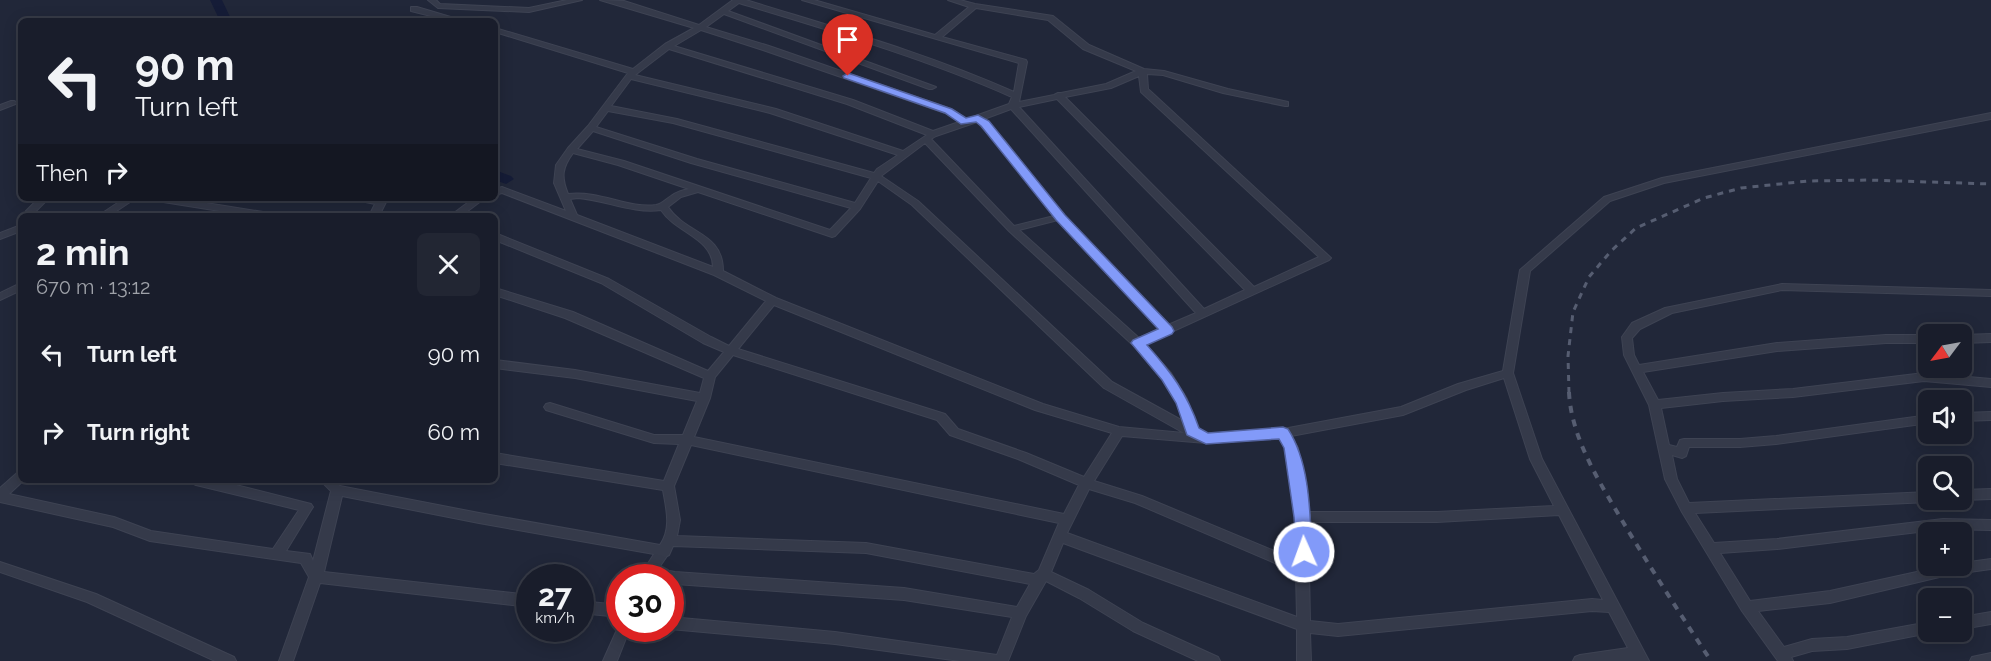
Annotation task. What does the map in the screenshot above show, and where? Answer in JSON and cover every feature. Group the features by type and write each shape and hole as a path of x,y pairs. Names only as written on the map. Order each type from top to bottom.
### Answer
{"street":[{"path":"432,0 438,6 529,10 578,0"},
{"path":"604,0 621,3 796,58 948,111 965,122"},
{"path":"573,218 559,183 560,165 571,150 591,128 632,74 668,46 700,28 738,0 882,45 994,84 1017,96"},
{"path":"806,0 1023,62 1013,106"},
{"path":"952,0 974,6 1050,18 1086,47 1143,71 1164,73 1226,91 1285,104"},
{"path":"937,37 974,6"},
{"path":"414,9 448,18"},
{"path":"722,11 932,87"},
{"path":"498,31 632,74 773,111 905,154"},
{"path":"668,46 850,102 930,137 1012,229 1138,343 1167,376 1183,402 1192,431"},
{"path":"571,150 621,163 832,234 857,207 876,176 930,137 965,122 1013,106 1108,86 1143,71"},
{"path":"1138,343 1326,258 1144,90 1143,71"},
{"path":"1058,95 1252,291"},
{"path":"0,108 14,103"},
{"path":"1013,106 1203,314"},
{"path":"606,108 674,121 876,176 915,203 1108,385 1206,439"},
{"path":"1580,661 1640,657 1536,459 1508,373 1525,270 1607,198 1662,181 1991,116"},
{"path":"978,118 1003,144 1060,217 1167,331"},
{"path":"591,128 694,161 857,207"},
{"path":"498,190 718,273 772,300 1039,407 1119,431 1206,439 1283,433 1403,411 1462,387 1508,373"},
{"path":"565,197 582,194 652,209 663,207 684,192 700,190"},
{"path":"32,213 31,211 41,201"},
{"path":"108,213 126,201"},
{"path":"176,201 250,213"},
{"path":"459,213 476,201"},
{"path":"663,207 671,218 713,246 720,260 718,273"},
{"path":"1012,229 1060,217"},
{"path":"0,236 18,229"},
{"path":"498,237 605,281 707,340 731,351 941,417 954,432 1022,456 1086,483 1138,499 1304,569"},
{"path":"1918,630 1847,642 1812,645 1783,657 1746,607 1671,479 1655,405 1629,355 1627,337 1636,326 1669,310 1782,287 1991,293"},
{"path":"0,297 18,288"},
{"path":"498,292 569,315 710,376"},
{"path":"655,564 667,546 674,520 668,486 704,399 710,376 772,300"},
{"path":"1972,339 1991,338"},
{"path":"1636,369 1777,347 1886,339 1918,339"},
{"path":"498,364 576,374 704,399"},
{"path":"1655,405 1723,397 1803,392 1924,377 1991,382"},
{"path":"550,407 654,439 687,440 1068,520"},
{"path":"1972,417 1991,416"},
{"path":"1664,448 1682,453 1684,443 1740,443 1776,440 1918,421"},
{"path":"684,624 843,638 1000,661 1020,613 1044,574 1059,536 1086,483 1119,431"},
{"path":"1283,433 1292,448 1302,517 1304,661"},
{"path":"498,458 668,486"},
{"path":"0,496 18,479"},
{"path":"208,483 307,507 276,555"},
{"path":"329,483 337,490 479,518 667,546 867,548 1036,580 1044,574"},
{"path":"286,661 316,577 337,490"},
{"path":"1972,495 1991,494"},
{"path":"0,496 114,522 150,536 305,558 316,577"},
{"path":"1686,508 1918,497"},
{"path":"1302,517 1426,517 1563,510"},
{"path":"1712,548 1777,544 1943,524 1991,525"},
{"path":"1059,536 1304,626 1338,630 1592,605 1613,606"},
{"path":"1746,607 1830,597 1948,570 1991,564"},
{"path":"0,567 91,598 229,661"},
{"path":"1044,574 1084,594 1138,627 1214,661"},
{"path":"316,577 516,599"},
{"path":"684,579 904,594 1020,613"},
{"path":"1972,621 1991,618"},
{"path":"610,661 617,642"},
{"path":"1977,661 1991,659"}],"waterway":[{"path":"216,0 225,18"},
{"path":"498,176 506,179"}],"railway":[{"path":"1569,393 1568,356 1573,312 1589,277 1611,251 1636,228 1704,198 1741,188 1808,181 1868,180 1991,184"},
{"path":"1569,392 1575,426 1596,476 1644,557 1711,661"}],"route":[{"path":"848,76 948,111 965,122 978,118 985,123 1060,217 1167,331 1138,343 1167,376 1183,402 1192,431 1206,439 1283,433 1292,448 1302,517 1304,552"}]}
